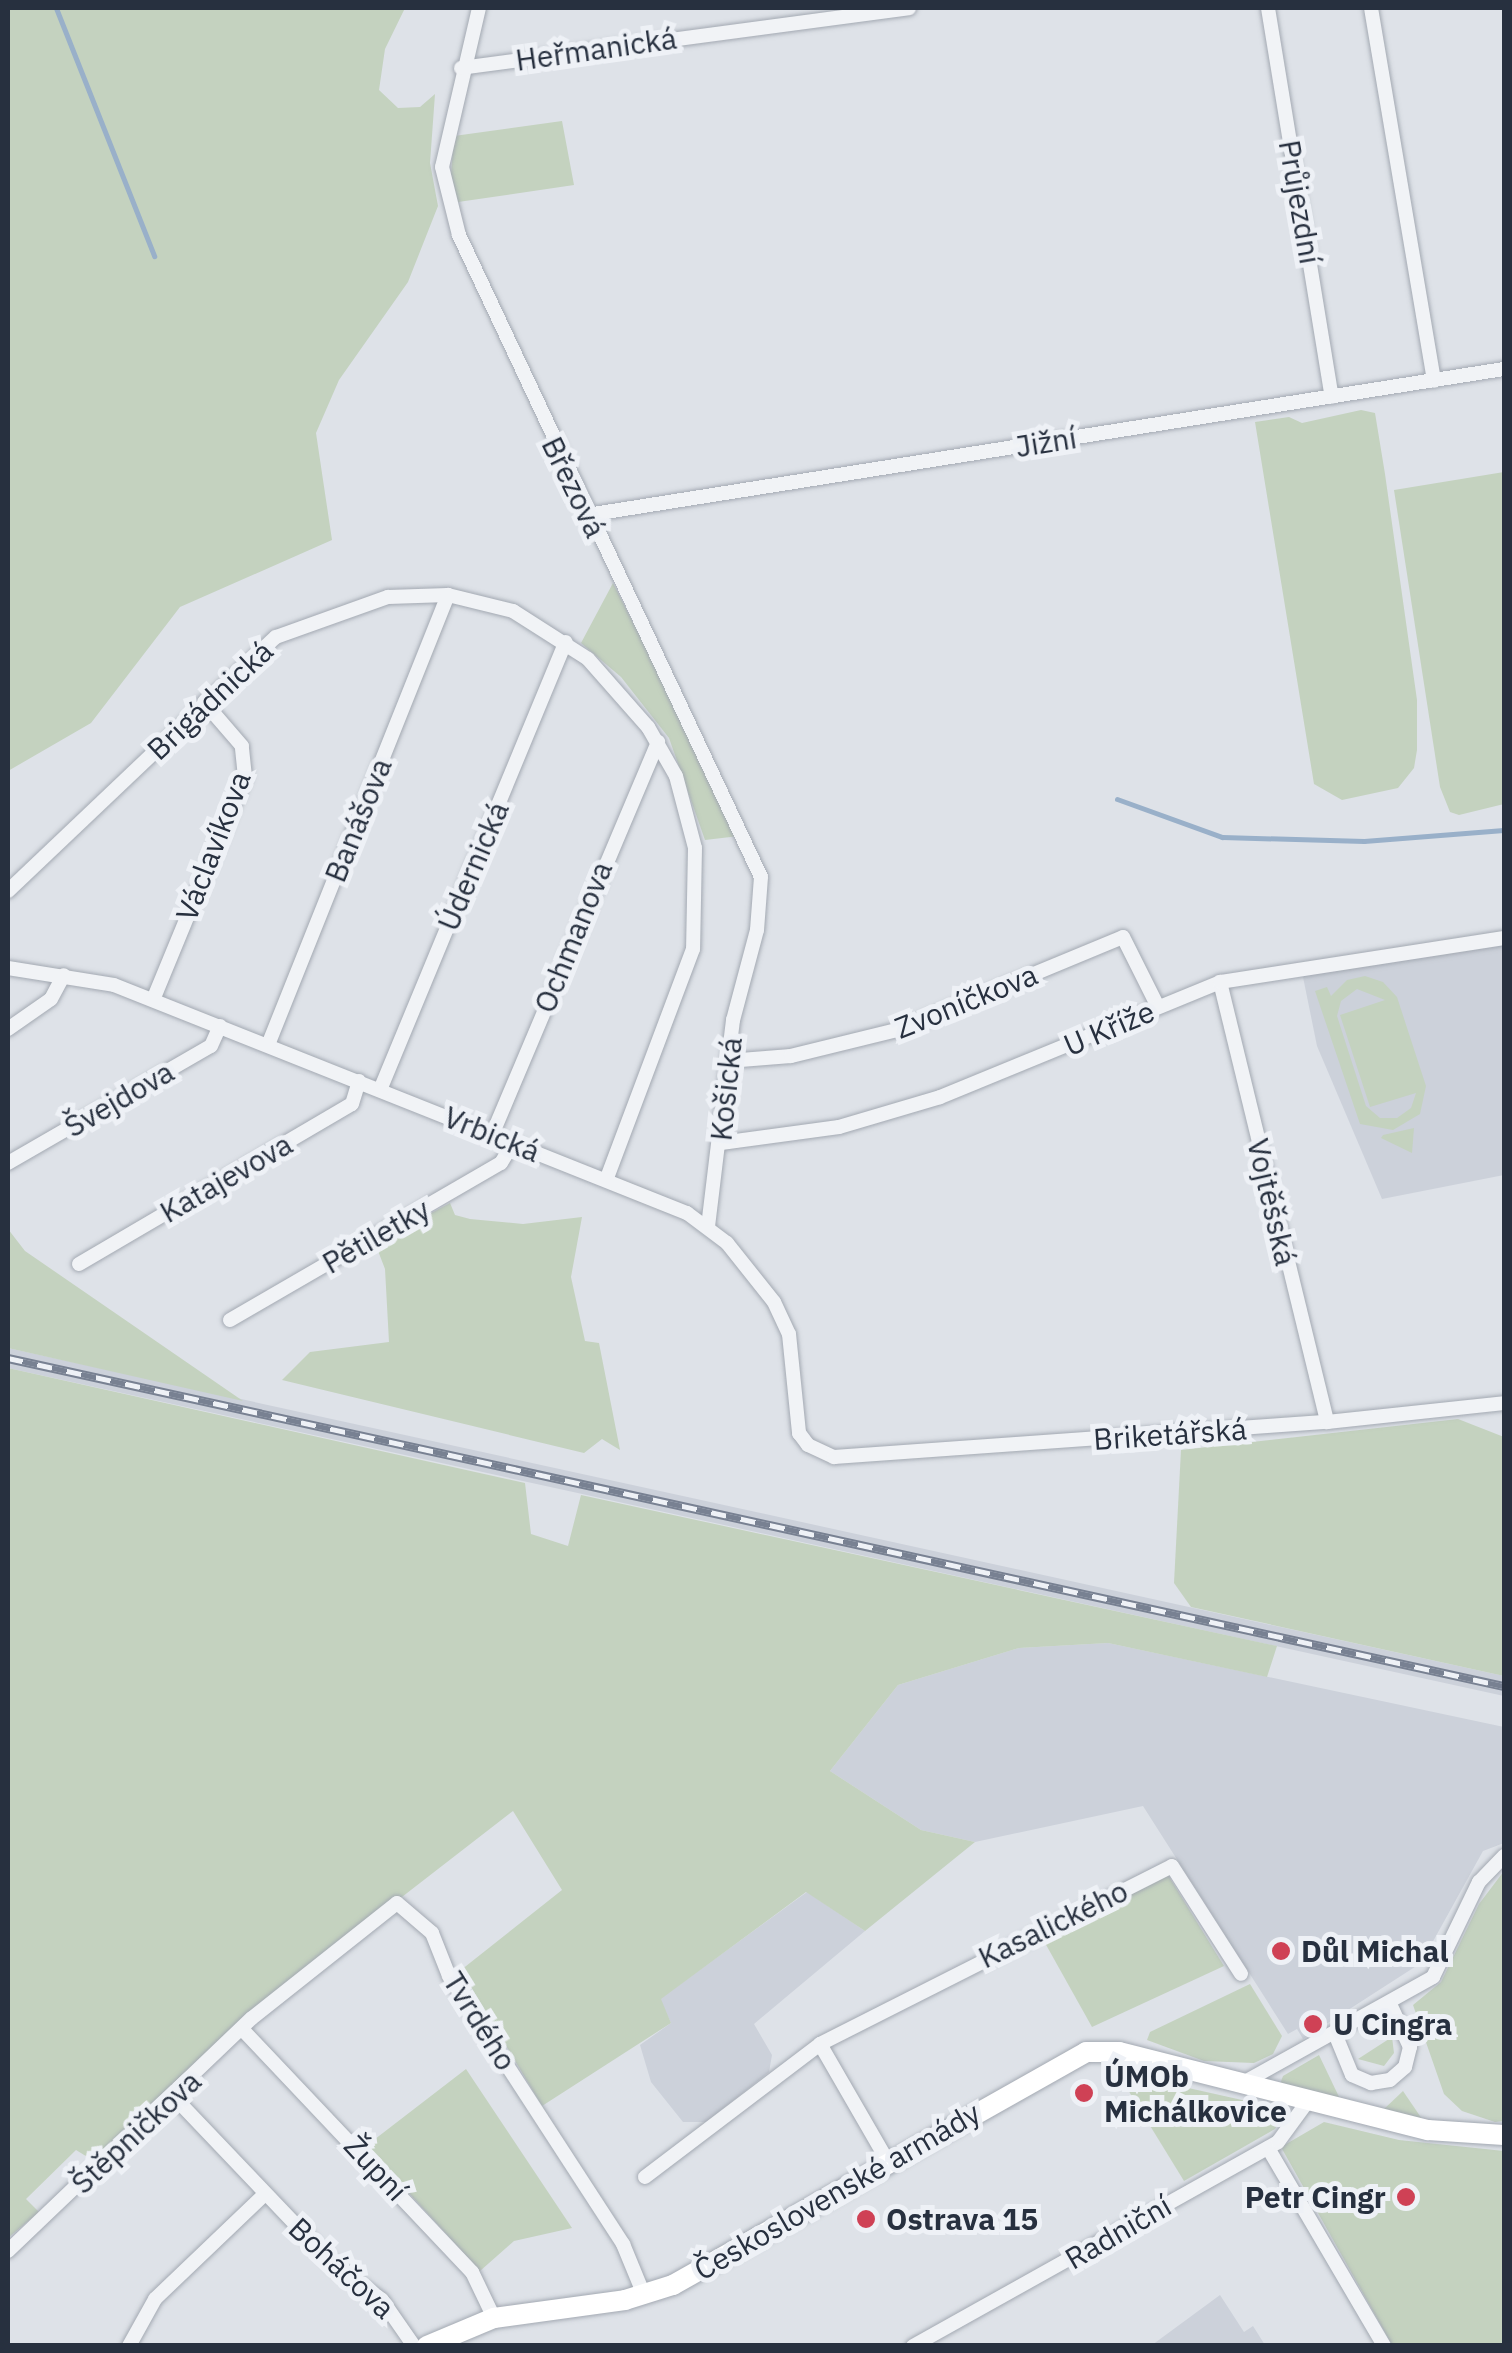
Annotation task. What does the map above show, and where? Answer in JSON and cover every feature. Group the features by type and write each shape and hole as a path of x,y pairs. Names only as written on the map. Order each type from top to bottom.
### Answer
{"street":[{"name":"Březová","path":"479,8 461,68 442,167 459,235 587,515 747,836 762,901 748,954"},
{"name":"Heřmanická","path":"461,68 909,8"},
{"name":"Průjezdní","path":"1268,8 1332,397"},
{"path":"1371,8 1434,382"},
{"name":"Jižní","path":"587,515 1504,369"},
{"name":"Brigádnická","path":"8,891 254,654 309,622 388,596 448,595 513,610 566,642 614,683 658,742 686,807 698,911 680,995 606,1180"},
{"name":"Banášova","path":"268,1045 448,595"},
{"name":"Údernická","path":"380,1090 566,642"},
{"name":"Václavíkova","path":"153,1000 245,777 242,746 204,702"},
{"name":"Ochmanova","path":"492,1135 658,742"},
{"name":"Zvoníčkova","path":"728,1061 790,1056 902,1029 1122,937 1158,1007"},
{"name":"U Kříže","path":"721,1143 840,1127 940,1097 1220,982 1504,938"},
{"name":"Košická","path":"708,1226 728,1061 748,954"},
{"name":"Vrbická","path":"8,968 64,975 153,1000 606,1180 708,1226 784,1319 799,1433 808,1445 834,1456"},
{"path":"8,1029 51,999 64,975"},
{"name":"Vojtěšská","path":"1220,982 1326,1422"},
{"name":"Švejdova","path":"8,1163 211,1046 220,1026"},
{"name":"Katajevova","path":"79,1264 352,1104 359,1081"},
{"name":"Pětiletky","path":"230,1320 501,1163 513,1143"},
{"name":"Briketářská","path":"834,1456 1326,1422 1504,1402"},
{"path":"1240,2084 1391,2006 1433,1977 1479,1882 1504,1856"},
{"name":"Kasalického","path":"644,2176 820,2044 1172,1866 1241,1974"},
{"name":"Tvrdého","path":"261,2010 397,1904 406,1906 432,1933 449,1976 623,2244 644,2295"},
{"path":"1336,2036 1352,2075 1370,2083 1390,2080 1405,2066 1410,2047 1391,2006"},
{"name":"Štěpničkova","path":"8,2251 175,2098 261,2010"},
{"name":"Župní","path":"242,2029 472,2272 494,2318"},
{"path":"820,2044 888,2162"},
{"name":"Československé armády","path":"427,2346 494,2318 644,2295 697,2273 1086,2052 1119,2052 1413,2127 1504,2135"},
{"name":"Boháčova","path":"175,2098 334,2265 382,2300 414,2346"},
{"name":"Radniční","path":"913,2346 1268,2148 1296,2125 1308,2102"},
{"path":"1268,2148 1384,2346"},
{"name":"Boháčova","path":"129,2346 155,2299 266,2194"}],"shaded area":[{"path":"1504,943 1504,1175 1382,1199 1317,1046 1302,972"},
{"path":"8,1348 1504,1676 1504,1696 8,1368"},
{"path":"1108,1643 1504,1727 1504,1843 1483,1851 1421,1963 1303,2039 1297,2029 1288,2034 1143,1806 975,1842 921,1830 830,1771 898,1685 1019,1648"},
{"path":"807,1892 865,1931 754,2024 772,2055 769,2072 706,2122 683,2122 651,2082 640,2045 671,2023 660,1999"},
{"path":"1220,2295 1244,2332 1253,2326 1265,2345 1152,2345"}],"green space":[{"path":"8,8 405,8 385,49 379,90 398,108 420,107 435,94 430,163 438,206 408,282 339,380 316,433 332,540 180,607 91,723 8,771"},
{"path":"562,121 574,185 458,202 451,174 454,136"},
{"path":"1361,410 1375,413 1417,700 1417,750 1414,768 1398,788 1342,800 1314,784 1255,422 1289,417 1302,423"},
{"path":"1504,472 1504,804 1459,815 1450,812 1440,787 1394,490"},
{"path":"613,583 739,836 705,840 669,738 621,677 581,643"},
{"path":"1365,976 1383,982 1397,997 1426,1086 1420,1114 1393,1130 1360,1124 1315,991 1327,987 1331,996 1347,980","holes":["1357,989 1385,1000 1340,1015 1370,1107 1416,1093 1411,1108 1397,1118 1380,1118 1366,1106 1337,1016 1341,1001"]},
{"path":"1414,1128 1412,1153 1381,1138 1383,1135"},
{"path":"450,1203 455,1215 470,1219 523,1224 582,1217 571,1277 585,1341 599,1343 620,1450 602,1439 584,1453 282,1380 310,1352 389,1342 385,1269 375,1243"},
{"path":"8,1229 25,1251 243,1401 8,1348"},
{"path":"8,1368 525,1483 531,1534 568,1546 581,1495 1277,1646 1267,1677 1108,1643 1019,1648 898,1685 830,1771 921,1830 975,1842 865,1931 806,1892 661,1999 671,2023 542,2106 461,1970 562,1890 513,1811 349,1938 94,2161 76,2150 26,2199 39,2212 8,2238"},
{"path":"1458,1419 1504,1437 1504,1676 1191,1607 1174,1583 1181,1450"},
{"path":"1504,1871 1504,2121 1495,2122 1462,2111 1444,2094 1413,2005 1441,1982 1479,1904"},
{"path":"1168,1875 1224,1966 1092,2027 1040,1934"},
{"path":"1250,1984 1282,2036 1273,2054 1254,2063 1204,2061 1147,2040 1150,2032"},
{"path":"1392,2037 1394,2053 1384,2066 1358,2059"},
{"path":"1319,2055 1340,2099 1280,2084 1283,2076"},
{"path":"466,2069 572,2228 514,2241 480,2271 366,2146"},
{"path":"1117,2072 1286,2111 1275,2129 1184,2181"},
{"path":"1403,2091 1422,2119 1383,2110"},
{"path":"1324,2122 1399,2140 1504,2151 1504,2345 1392,2345 1281,2147"}],"waterway":[{"path":"56,8 154,256"},
{"path":"1117,799 1222,837 1364,841 1504,830"}],"railway":[{"path":"8,1358 1504,1686"}],"place":[{"name":"Důl Michal","path":"1281,1951"},
{"name":"U Cingra","path":"1313,2024"},
{"name":"ÚMOb Michálkovice","path":"1084,2093"},
{"name":"Petr Cingr","path":"1406,2197"},
{"name":"Ostrava 15","path":"866,2219"}]}
